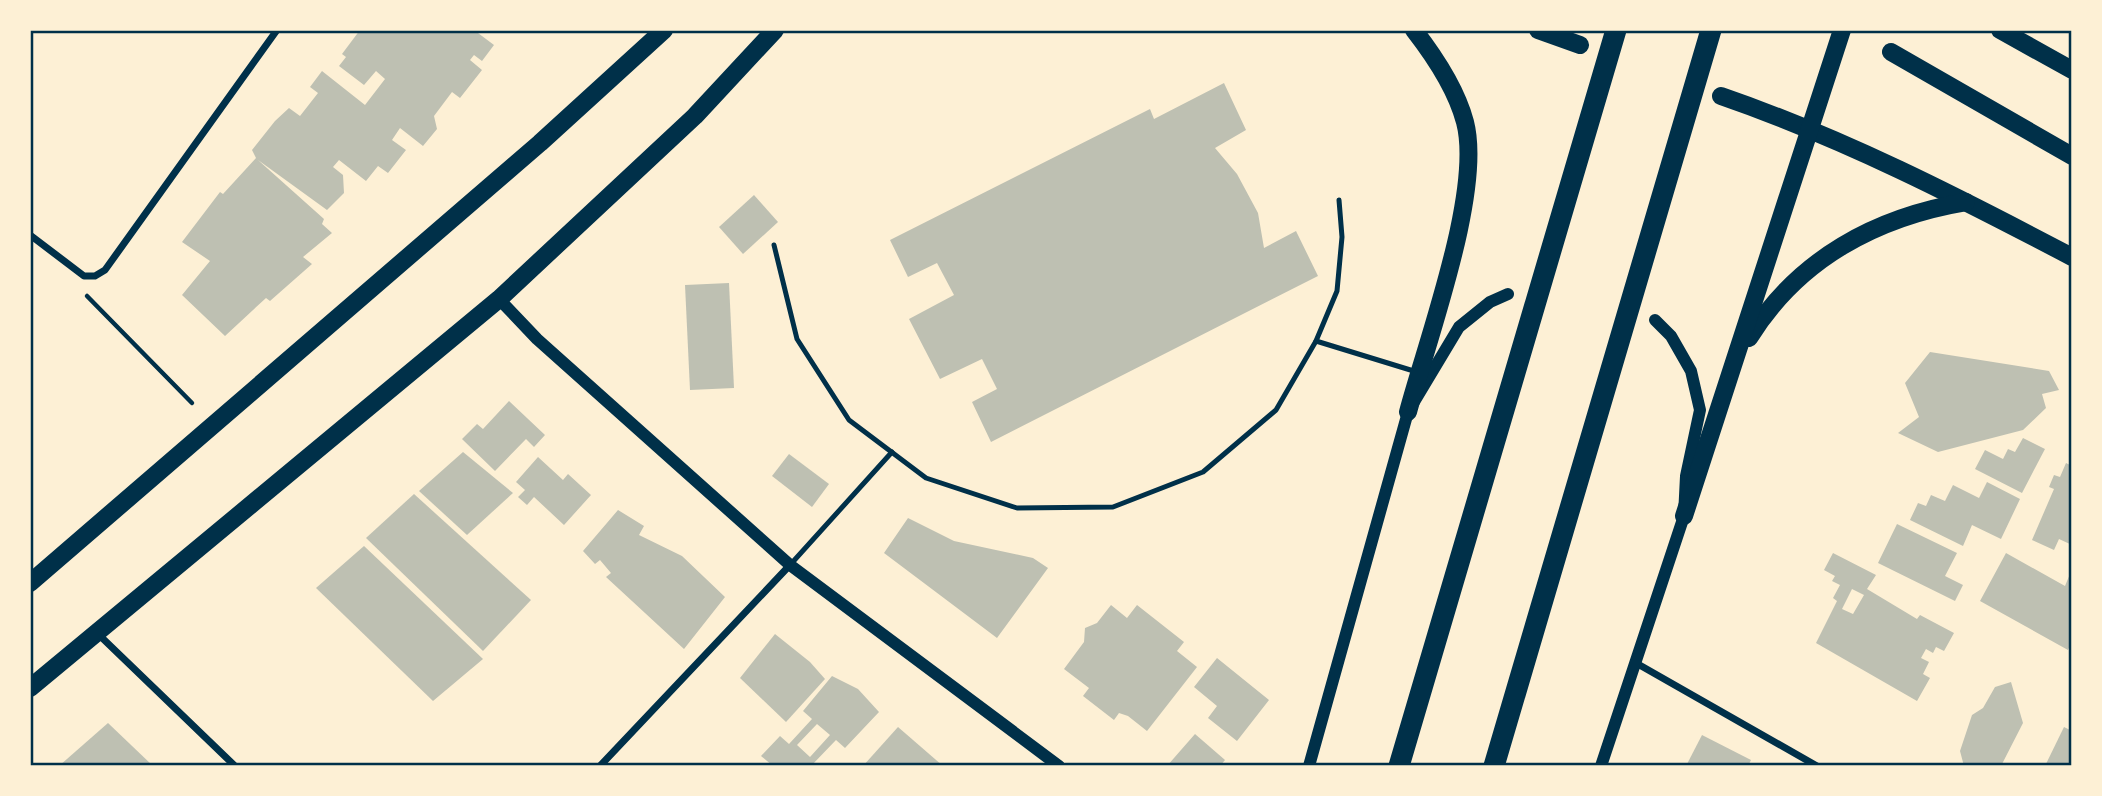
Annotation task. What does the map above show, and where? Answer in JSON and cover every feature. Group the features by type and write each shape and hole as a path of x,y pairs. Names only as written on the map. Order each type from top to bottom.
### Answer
{"highway":[{"path":"1399,766 1616,30"},
{"path":"1494,766 1711,30"}],"main road":[{"path":"30,583 540,143 664,30"},
{"path":"30,688 499,299 695,116 775,30"},
{"path":"1408,412 1455,244 1467,185 1469,146 1457,99 1445,75 1413,30"},
{"path":"1538,30 1580,45"},
{"path":"1684,516 1842,30"},
{"path":"2000,30 2072,70"},
{"path":"1891,52 2072,156"},
{"path":"1721,96 1809,128 1966,202 2072,257"},
{"path":"1736,359 1759,321 1781,296 1822,258 1860,234 1894,219 1966,202"}],"street":[{"path":"30,235 84,276 95,276 105,270 278,30"},
{"path":"1309,766 1408,412 1459,327 1490,302 1508,294"},
{"path":"499,299 537,339 790,565 1042,762 1059,766"},
{"path":"1601,766 1684,516 1686,476 1700,410 1691,371 1671,336 1655,320"},
{"path":"600,766 790,565"},
{"path":"96,632 235,766"},
{"path":"1636,663 1816,766"}],"lane":[{"path":"774,246 797,339 849,420 926,478 1017,508 1113,507 1203,472 1276,410 1316,341 1337,291 1342,237 1339,200"},
{"path":"1316,341 1419,372"},
{"path":"790,565 891,452"}],"path":[{"path":"84,276 91,302 192,403"}],"building":[{"path":"360,30 474,30 494,45 482,61 474,55 470,60 482,70 460,98 452,92 434,116 437,129 423,146 400,128 392,140 406,150 388,173 378,166 366,181 339,160 333,167 343,175 344,193 327,210 258,160 324,219 322,224 332,233 303,257 312,264 270,301 266,298 225,336 182,295 210,261 182,242 220,192 223,194 256,158 252,150 275,121 289,108 300,116 318,93 310,87 322,71 365,105 385,79 376,71 364,85 339,66 346,57 342,54"},
{"path":"1224,83 1246,130 1215,148 1237,174 1258,213 1264,248 1296,231 1318,276 991,442 972,402 997,389 982,359 940,379 909,319 954,295 937,263 908,277 890,240 1150,109 1154,119"},
{"path":"754,195 778,222 743,254 719,227"},
{"path":"729,283 734,388 690,390 685,285"},
{"path":"1930,352 2049,371 2059,390 2042,394 2046,408 2023,430 1938,452 1898,433 1919,417 1905,383"},
{"path":"509,401 545,435 534,447 526,439 495,471 462,439 477,424 483,429"},
{"path":"2023,438 2045,449 2022,493 1975,469 1985,450 2003,459 2008,449 2015,452"},
{"path":"463,452 513,493 467,535 419,491"},
{"path":"789,454 829,484 812,507 772,476"},
{"path":"538,457 563,480 568,474 591,495 564,525 534,497 527,505 518,497 525,490 516,482"},
{"path":"2066,463 2072,466 2072,545 2059,539 2054,550 2032,540 2054,489 2049,487 2054,475 2060,477"},
{"path":"1987,482 2020,499 2001,539 1972,525 1963,546 1910,520 1918,503 1926,506 1931,495 1945,501 1953,485 1979,498"},
{"path":"414,494 531,600 483,651 366,538"},
{"path":"618,510 644,526 639,535 682,556 725,597 684,649 606,577 611,573 600,560 595,564 583,551"},
{"path":"908,518 954,541 1033,558 1048,568 997,638 884,553"},
{"path":"1897,524 1957,553 1945,576 1963,585 1955,601 1878,563"},
{"path":"364,546 483,659 433,701 316,588"},
{"path":"1833,553 1876,575 1867,589 1917,619 1920,615 1954,633 1944,651 1936,647 1933,653 1926,649 1921,658 1929,662 1923,674 1930,678 1917,701 1816,643 1837,601 1833,598 1840,585 1832,581 1835,576 1824,570","holes":["1852,589 1864,595 1853,614 1842,609"]},
{"path":"2006,553 2065,586 2072,569 2072,641 2068,650 1980,601"},
{"path":"1111,605 1127,618 1137,605 1184,642 1177,651 1197,667 1147,731 1128,716 1119,713 1114,720 1083,696 1089,688 1064,669 1084,642 1085,628 1097,623"},
{"path":"775,634 810,662 825,679 786,722 740,678"},
{"path":"1217,658 1269,700 1237,741 1208,718 1217,706 1194,687"},
{"path":"832,676 858,689 879,712 845,748 836,740 811,766 773,766 761,756 780,736 789,744 812,719 803,711","holes":["817,724 830,735 810,757 797,745"]},
{"path":"2011,682 2023,723 2001,766 1964,766 1960,751 1972,715 1983,708 1995,687"},
{"path":"108,723 153,766 59,766"},
{"path":"898,727 943,766 863,766"},
{"path":"2064,727 2072,731 2072,766 2045,766"},
{"path":"1195,734 1225,760 1220,766 1167,766"},
{"path":"1702,735 1751,760 1748,766 1686,766"}]}
